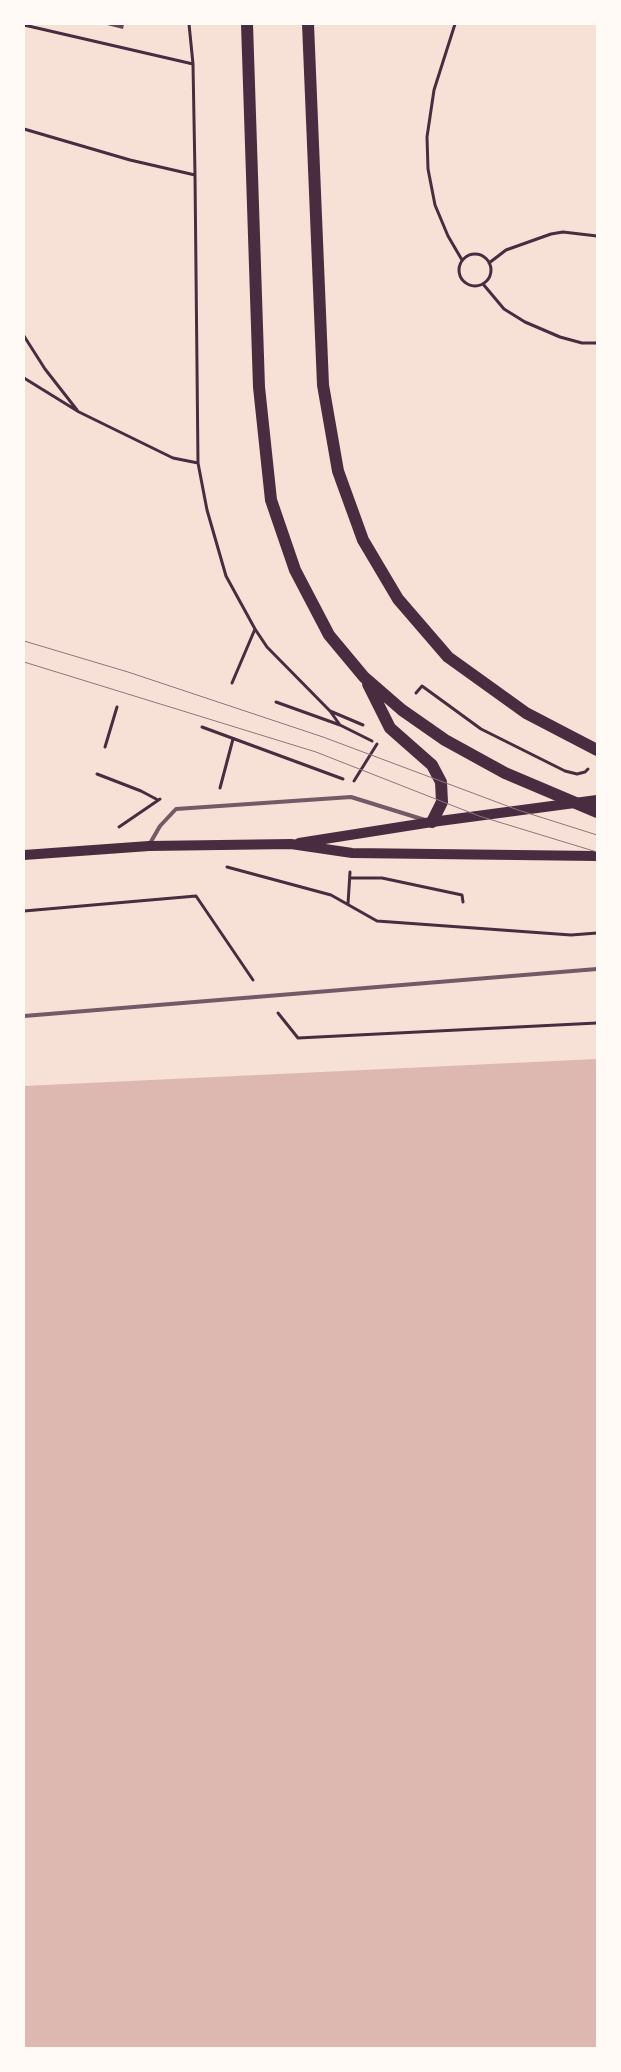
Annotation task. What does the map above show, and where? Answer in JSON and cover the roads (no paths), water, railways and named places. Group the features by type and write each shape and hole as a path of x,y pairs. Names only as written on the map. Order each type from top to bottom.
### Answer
{"main road":[{"path":"247,24 259,387 271,500 295,570 330,635 364,677 402,710 445,740 505,773 597,812"},
{"path":"308,24 323,384 338,471 363,540 398,599 448,657 526,713 597,750"},
{"path":"364,677 390,728 432,765 441,782 442,802 432,822"},
{"path":"24,855 149,846 291,844 432,822 597,800"},
{"path":"291,844 352,852 597,856"}],"lane":[{"path":"149,846 160,826 176,809 352,797 432,822"},
{"path":"24,1016 597,969"}],"tram line":[{"path":"24,641 128,672 323,737 518,810 597,835"},
{"path":"24,662 316,752 479,816 597,852"}]}
